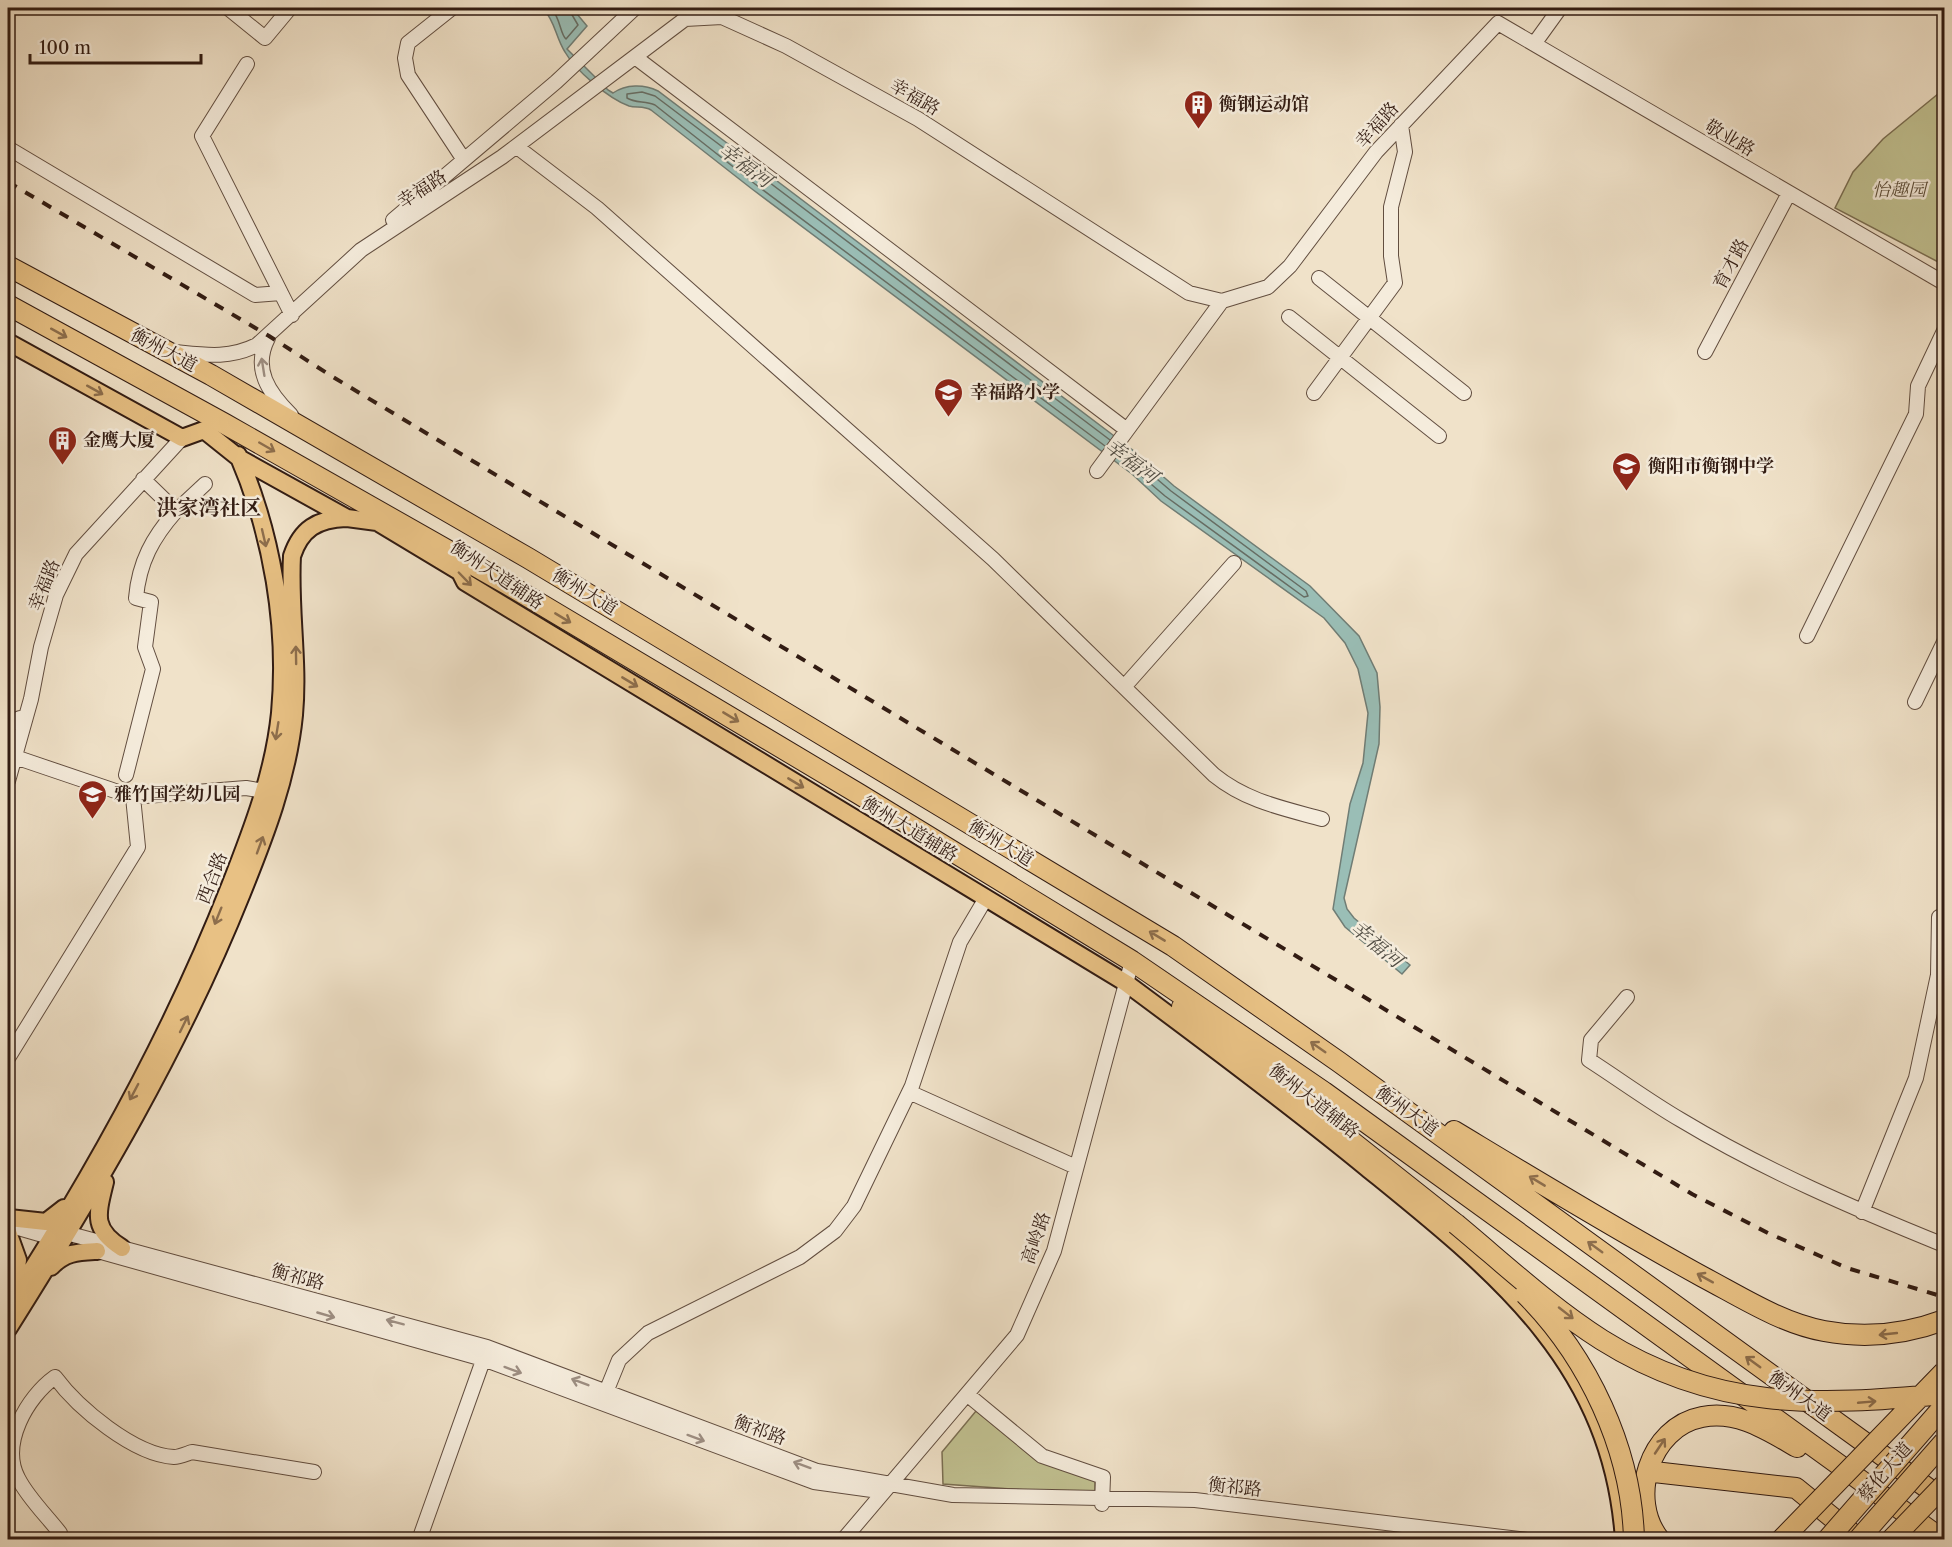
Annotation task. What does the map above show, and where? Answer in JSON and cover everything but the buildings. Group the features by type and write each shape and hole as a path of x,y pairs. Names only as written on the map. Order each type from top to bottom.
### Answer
{"highway":[{"name":"衡州大道","path":"8,266 167,351 528,558 1173,945 1339,1062 1944,1500"},
{"name":"衡州大道","path":"8,305 225,424 384,520 507,584 859,794 1131,961 1324,1092 1944,1539"},
{"path":"204,430 225,424"},
{"path":"1131,961 1190,1014 1602,1339 1640,1361 1681,1379 1723,1392 1764,1400 1855,1403 1944,1394"},
{"path":"1339,1062 1658,1252 1783,1317 1821,1330 1856,1336 1892,1335 1944,1320"},
{"path":"1456,1224 1543,1312 1592,1386 1622,1457 1634,1539"},
{"path":"1780,1539 1944,1372"},
{"name":"蔡伦大道","path":"1827,1539 1944,1406"},
{"path":"1660,1539 1648,1517 1644,1496 1646,1475 1654,1455 1666,1437 1701,1417 1723,1416 1748,1420 1882,1495"},
{"name":"蔡伦大道","path":"1859,1539 1944,1442"},
{"path":"1654,1472 1796,1488 1859,1539"},
{"path":"1891,1539 1944,1485"}],"main road":[{"path":"8,342 182,438 204,430"},
{"name":"西合路","path":"8,1329 38,1281 75,1197 127,1106 185,991 215,925 265,791 280,713 282,657 279,605 254,492 225,424"},
{"name":"衡州大道辅路","path":"204,430 239,458 347,518 384,520 460,572 465,582 1126,983 1335,1141 1441,1228 1527,1309 1569,1367 1587,1397 1623,1469 1624,1539"},
{"name":"西合路","path":"9,1304 110,1162 168,1058 197,999 227,929 278,796 294,716 297,657 291,572 294,549 305,531 316,523 328,519 347,518"},
{"path":"110,1162 102,1196 100,1228 105,1237 122,1248"},
{"path":"9,1304 18,1260 8,1223 46,1222 56,1217 75,1197"},
{"path":"38,1281 60,1257 74,1252 97,1251"}],"street":[{"path":"228,8 265,38 290,8"},
{"path":"452,8 408,43 405,58 408,75 464,160"},
{"path":"361,250 556,82 635,8"},
{"path":"1534,44 1560,8"},
{"name":"幸福路","path":"167,351 224,356 248,349 269,336 361,250 517,147 685,19 722,17 786,46 918,119 1189,293 1222,301 1268,287 1290,266 1376,152 1498,23"},
{"name":"敬业路","path":"1498,23 1944,283"},
{"path":"635,57 1125,433"},
{"path":"247,64 202,136 292,315"},
{"path":"1314,393 1395,283 1391,256 1391,207 1405,152 1401,125"},
{"path":"517,147 597,208 993,559 1233,791 1260,802 1322,819"},
{"path":"8,148 255,295 281,293"},
{"name":"育才路","path":"1705,352 1789,193"},
{"path":"1319,278 1464,393"},
{"path":"1100,467 1222,301"},
{"path":"1289,317 1439,436"},
{"path":"1807,636 1916,414 1918,387 1944,331"},
{"path":"269,336 261,351 261,362 267,384 281,405 303,428"},
{"name":"幸福路","path":"8,781 14,721 50,594 72,556 162,450 165,438 160,426"},
{"name":"幸福路","path":"11,750 56,595 72,556 182,438"},
{"path":"144,478 176,511"},
{"path":"126,775 153,669 145,647 151,602 136,598 137,582 147,549 176,511 205,484"},
{"path":"1124,687 1234,563"},
{"path":"1915,702 1944,642"},
{"path":"11,750 133,797 246,788 265,791"},
{"path":"8,1058 138,847 133,797"},
{"path":"606,1392 619,1360 648,1333 800,1257 836,1231 854,1206 909,1092 960,942 986,898"},
{"path":"1862,1212 1916,1078 1938,975 1939,917"},
{"name":"高岭路","path":"843,1539 1017,1335 1054,1251 1131,961"},
{"path":"1627,997 1591,1040 1590,1060 1680,1120 1862,1212 1944,1245"},
{"path":"909,1092 1076,1167"},
{"name":"衡祁路","path":"8,1223 122,1248 485,1353 606,1392 817,1471 886,1488"},
{"name":"衡祁路","path":"59,1235 97,1251 485,1353 814,1482 953,1495 1194,1505 1481,1539"},
{"path":"419,1539 485,1353"},
{"path":"61,1539 60,1533 18,1478 11,1457 21,1419 40,1388 55,1377 84,1410 121,1436 158,1453 175,1457 192,1452 314,1472"},
{"path":"968,1395 1042,1456 1103,1477 1102,1501"},
{"name":"衡祁路","path":"1102,1501 1196,1500 1527,1539"}],"green space":[{"name":"怡趣园","path":"1944,89 1944,265 1835,208 1853,172 1883,139"},
{"path":"976,1411 1036,1460 1095,1481 1095,1495 943,1484 942,1452"}],"water":[{"name":"幸福河","path":"543,8 572,8 587,26 567,49 608,90 613,93 635,86 658,91 1134,451 1174,486 1310,586 1359,636 1377,673 1380,707 1379,744 1344,898 1347,909 1354,918 1410,965 1402,974 1345,927 1333,909 1350,804 1363,763 1368,713 1358,669 1345,643 1324,618 1161,501 1132,474 752,189 651,110 629,106 603,91 570,59 551,19"}],"railway":[{"path":"8,182 269,336 333,377 1692,1194 1768,1233 1847,1268 1944,1297"}],"place":[{"name":"衡钢运动馆","path":"1198,130"},
{"name":"幸福路小学","path":"949,418"},
{"name":"金鹰大厦","path":"62,466"},
{"name":"衡阳市衡钢中学","path":"1627,492"},
{"name":"雅竹国学幼儿园","path":"93,820"}],"district":[{"name":"洪家湾社区","path":"209,507"}]}
